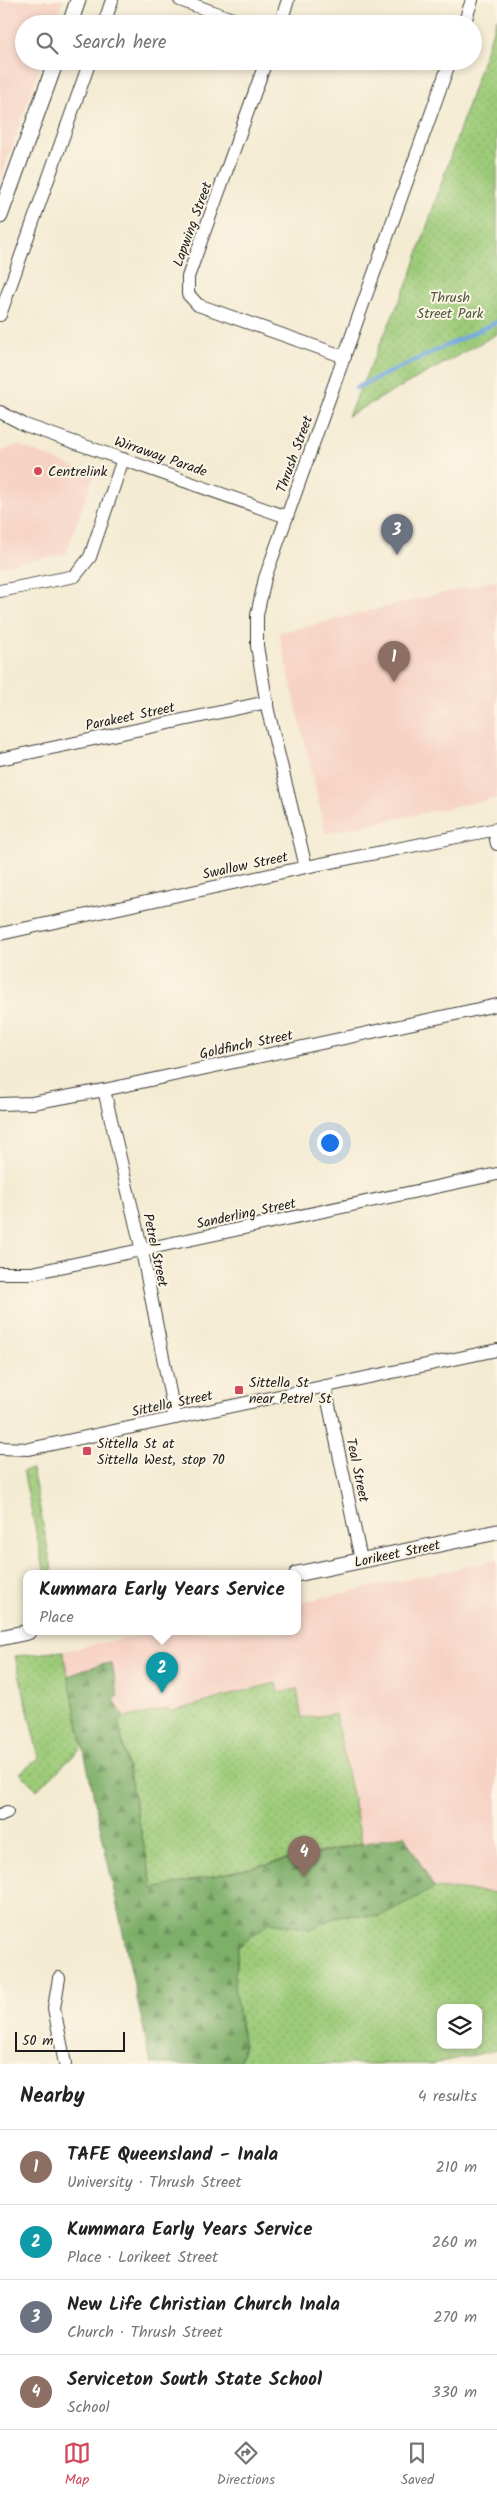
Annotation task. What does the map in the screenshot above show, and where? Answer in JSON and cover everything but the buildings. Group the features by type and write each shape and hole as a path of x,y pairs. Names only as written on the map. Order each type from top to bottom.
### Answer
{"street":[{"path":"73,15 78,0"},
{"path":"107,15 112,0"},
{"path":"180,0 221,15"},
{"path":"283,15 288,0"},
{"path":"467,15 472,0"},
{"path":"0,216 53,70"},
{"path":"0,315 87,70"},
{"name":"Lapwing Street","path":"263,70 188,277 188,294 198,305 345,357"},
{"name":"Thrush Street","path":"306,867 266,702 257,646 257,615 265,578 447,70"},
{"name":"Wirraway Parade","path":"0,412 25,424 287,517"},
{"name":"Wirraway Parade","path":"0,424 25,424"},
{"path":"0,591 74,576 90,557 123,459"},
{"name":"Parakeet Street","path":"0,759 266,702"},
{"path":"496,830 497,844"},
{"name":"Swallow Street","path":"0,934 306,867 496,830"},
{"name":"Goldfinch Street","path":"0,1104 32,1102 104,1090 497,1005"},
{"name":"Petrel Street","path":"104,1090 142,1251 175,1418"},
{"name":"Sanderling Street","path":"0,1273 32,1273 497,1174"},
{"name":"Sittella Street","path":"0,1448 29,1449 497,1350"},
{"name":"Teal Street","path":"324,1386 361,1560"},
{"name":"Lorikeet Street","path":"301,1573 497,1532"},
{"path":"0,1638 23,1633"},
{"path":"59,1978 54,2008 65,2064"}],"shaded area":[{"path":"0,0 63,0 58,15 15,15 15,70 39,70 0,181"},
{"path":"18,445 94,475 66,554 0,567 0,452"},
{"path":"497,580 497,798 326,833 279,633"},
{"path":"497,1560 497,2050 432,2064 151,2064 63,1651 141,1635 301,1635 301,1602"}],"green space":[{"name":"Thrush Street Park","path":"497,18 497,334 348,416 410,277 480,70 482,70 482,63"},
{"path":"32,1469 52,1570 44,1570 23,1471"},
{"path":"63,1651 83,1747 37,1790 20,1773 39,1758 15,1656"},
{"path":"101,1664 112,1664 118,1696 114,1699 124,1718 118,1720 153,1889 404,1835 434,1888 380,1916 341,1915 310,1929 270,1922 238,1947 234,1987 244,2045 239,2064 151,2064 68,1676"},
{"path":"276,1683 278,1692 297,1689 302,1718 335,1714 362,1843 153,1889 118,1719 168,1709 169,1712"},
{"path":"434,1888 497,1893 497,2050 432,2064 239,2064 244,2045 234,1987 238,1947 270,1922 310,1929 341,1915 380,1916"}],"waterway":[{"path":"356,388 497,322"}],"place":[{"name":"Centrelink","path":"38,471"},
{"name":"New Life Christian Church Inala","path":"397,555"},
{"name":"TAFE Queensland - Inala","path":"394,682"},
{"name":"Sittella St near Petrel St","path":"239,1390"},
{"name":"Sittella St at Sittella West, stop 70","path":"87,1451"},
{"name":"Kummara Early Years Service","path":"162,1693"},
{"name":"Serviceton South State School","path":"304,1877"}]}
